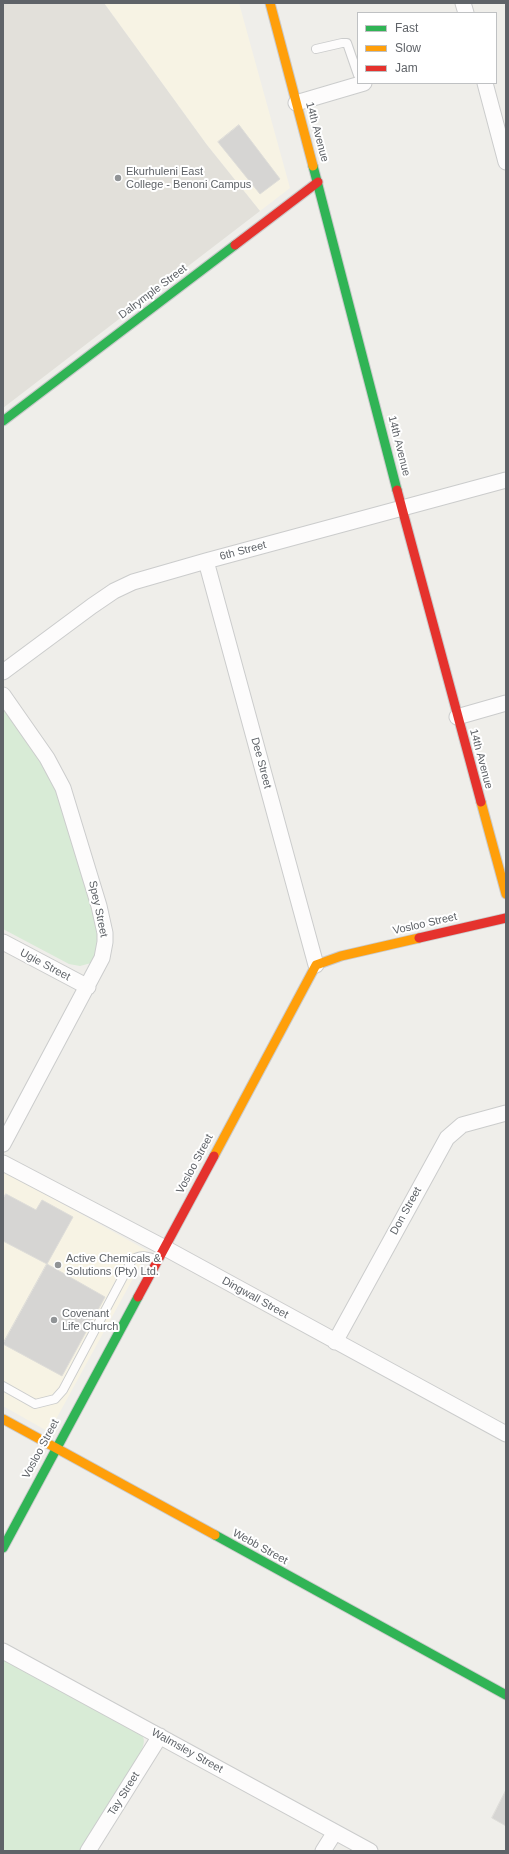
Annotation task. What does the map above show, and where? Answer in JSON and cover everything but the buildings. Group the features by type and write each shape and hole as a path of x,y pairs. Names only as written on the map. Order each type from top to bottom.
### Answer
{"street":[{"name":"14th Avenue","path":"270,3 457,717 506,894"},
{"path":"296,103 357,82"},
{"path":"485,84 506,162"},
{"name":"Dalrymple Street","path":"4,419 318,182"},
{"name":"6th Street","path":"3,672 114,590 133,582 506,480"},
{"name":"Dee Street","path":"206,561 316,965"},
{"name":"Spey Street","path":"3,695 47,758 63,788 88,866 103,923 105,942 102,958 88,988 3,1144"},
{"path":"457,717 506,703"},
{"name":"Vosloo Street","path":"3,1548 316,965 341,956 506,918"},
{"name":"Ugie Street","path":"3,942 88,988"},
{"name":"Don Street","path":"335,1342 447,1138 462,1125 506,1113"},
{"name":"Dingwall Street","path":"3,1163 165,1248 506,1434"},
{"name":"Webb Street","path":"3,1419 506,1695"},
{"name":"Walmsley Street","path":"3,1651 370,1851"},
{"name":"Tay Street","path":"88,1851 160,1736"},
{"path":"323,1851 335,1832"}],"lane":[{"path":"316,49 347,43 357,70"},
{"path":"3,1386 35,1404 55,1399 63,1390 132,1260 141,1256 149,1257 157,1261"}],"shaded area":[{"name":"Ekurhuleni East College - Benoni Campus","path":"3,3 104,3 207,145 260,211 3,408"},
{"path":"104,3 239,3 290,188 260,211 207,145"},
{"path":"3,1171 148,1251 49,1432 3,1406"}],"green space":[{"path":"3,700 52,775 95,921 99,946 91,963 80,966 69,964 3,929"},
{"path":"3,1653 140,1732 144,1739 141,1752 82,1851 3,1851"}],"traffic: fast":[{"path":"313,166 397,490"},
{"path":"3,421 235,245"},
{"path":"3,1548 138,1297"},
{"path":"215,1535 506,1695"}],"traffic: slow":[{"path":"270,3 313,166"},
{"path":"481,802 506,894"},
{"path":"214,1156 316,965 341,956 419,938"},
{"path":"3,1419 215,1535"}],"traffic: jam":[{"path":"235,245 318,182"},
{"path":"397,490 481,802"},
{"path":"419,938 506,918"},
{"path":"138,1297 214,1156"}],"place":[{"name":"Ekurhuleni East College - Benoni Campus","path":"118,178"},
{"name":"Active Chemicals & Solutions (Pty) Ltd.","path":"58,1265"},
{"name":"Covenant Life Church","path":"54,1320"}]}
